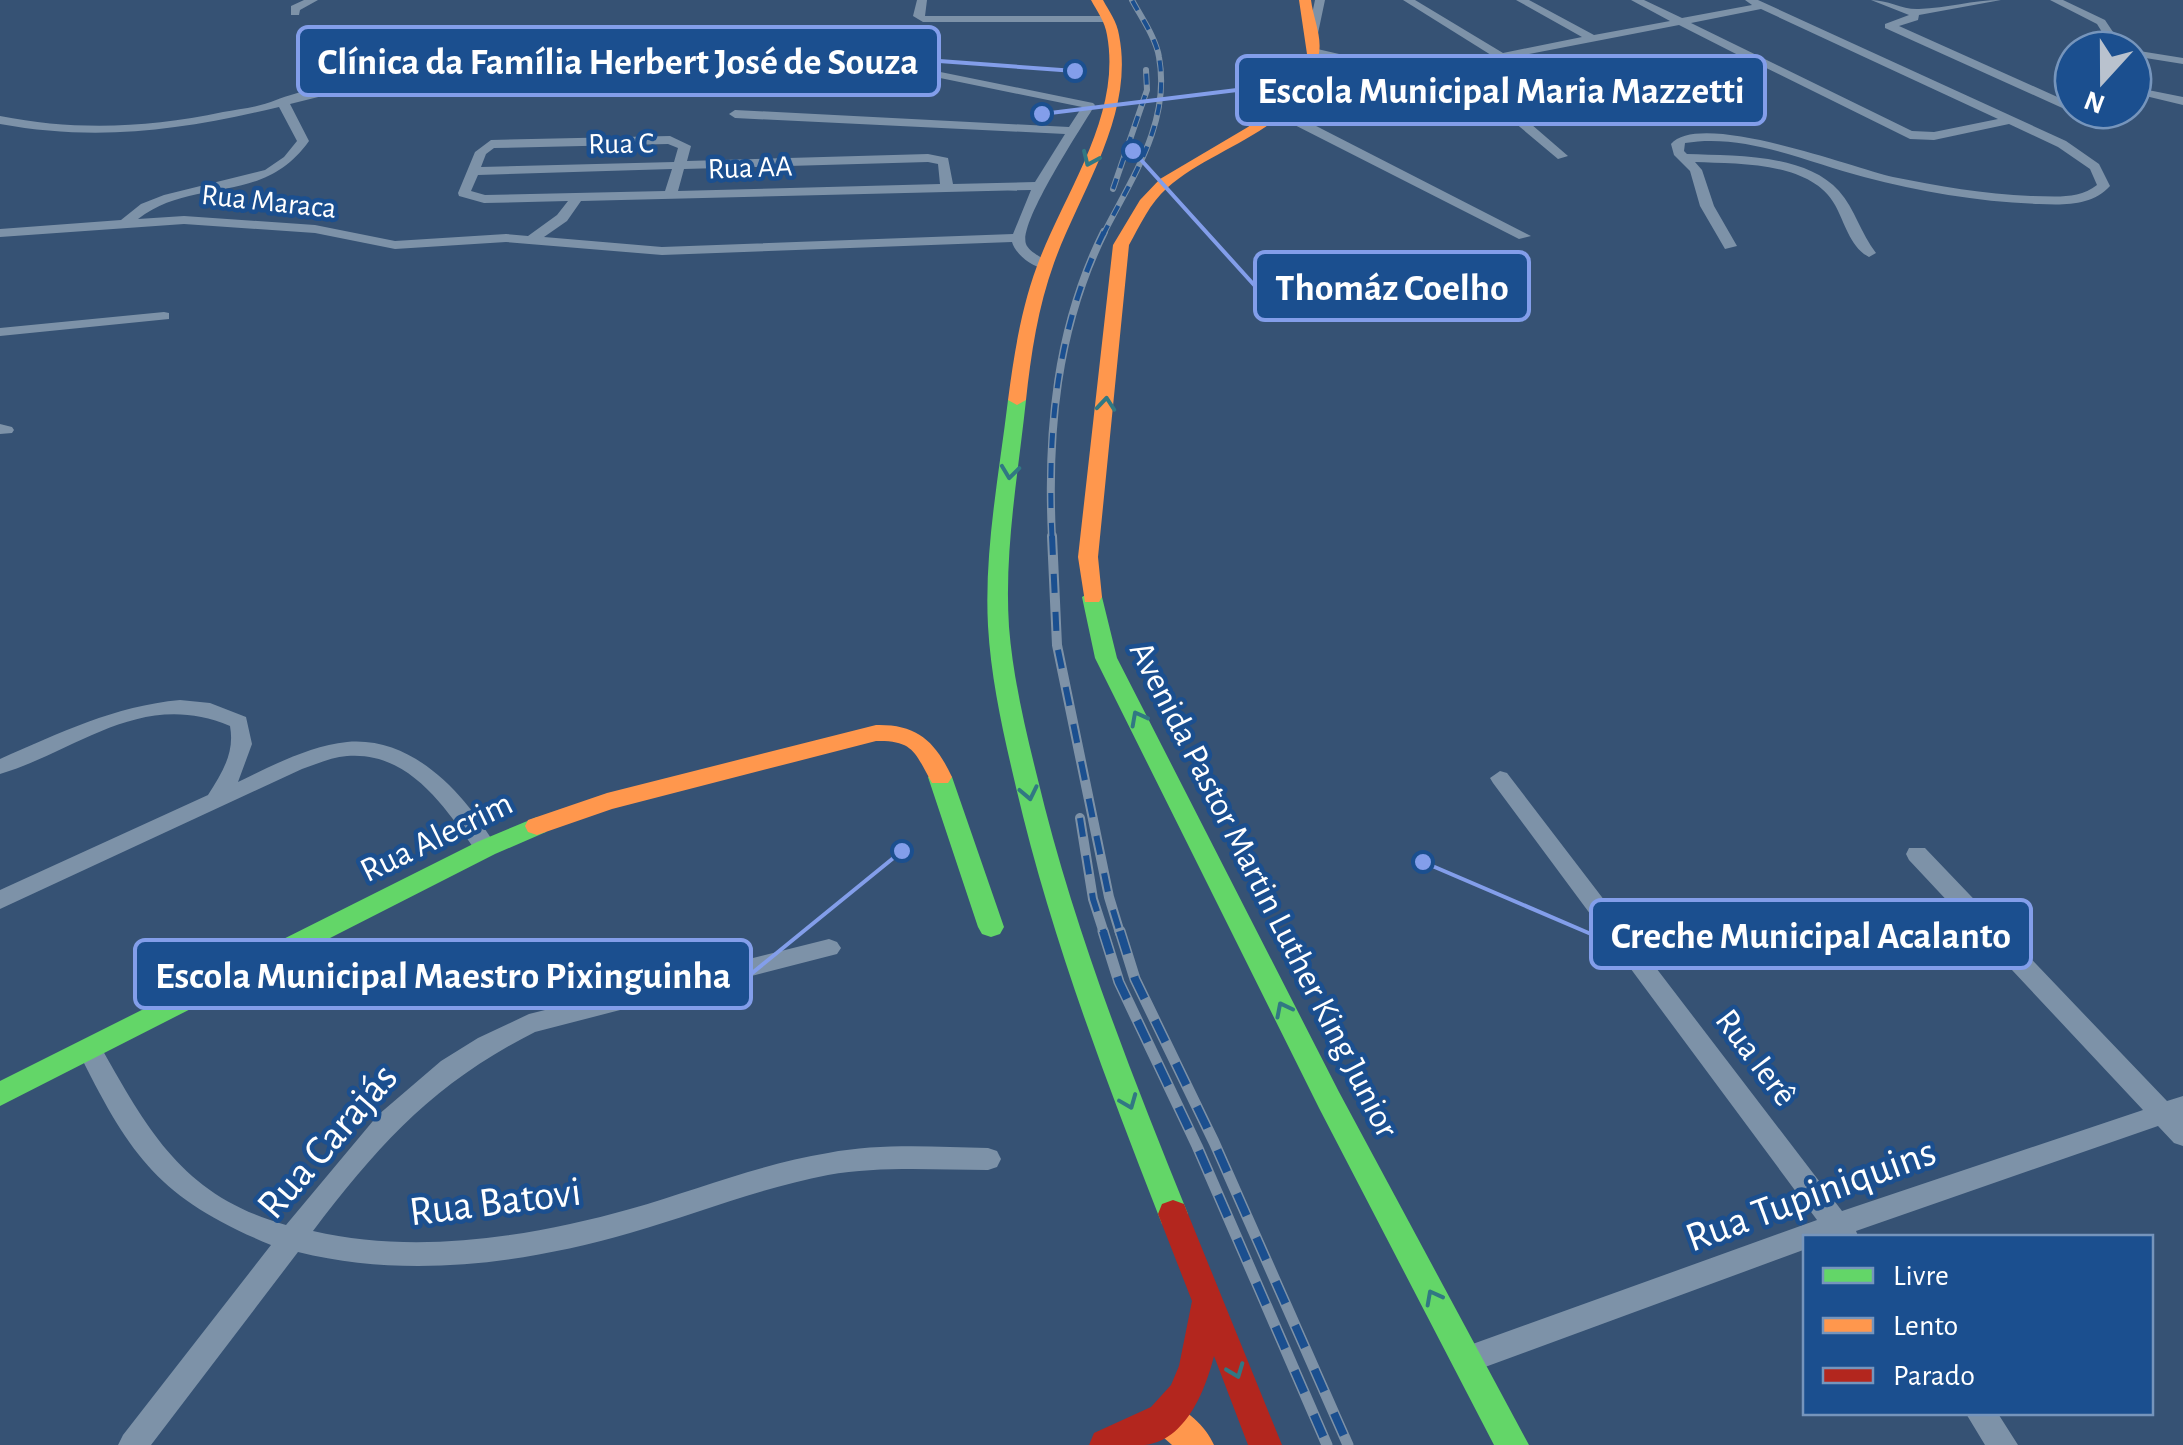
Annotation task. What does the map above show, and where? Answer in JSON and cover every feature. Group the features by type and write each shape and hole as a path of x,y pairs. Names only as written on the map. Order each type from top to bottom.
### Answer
{"main road":[{"path":"1305,0 1313,44"},
{"path":"1101,10 1116,54 1109,111 1045,266 1022,356 1000,560 998,612 1005,680 1033,814 1094,1017 1265,1445"},
{"name":"Avenida Pastor Martin Luther King Junior","path":"1313,44 1295,93 1277,112 1165,183 1138,214 1121,245 1088,580 1106,658 1512,1445"},
{"name":"Rua Alecrim","path":"0,1094 486,848 558,817 860,735 907,734 921,739 929,748 991,927"},
{"path":"1106,1445 1166,1417 1182,1393 1194,1362 1207,1297"},
{"path":"1166,1417 1197,1445"}],"street":[{"path":"295,13 295,8 313,0"},
{"path":"922,0 918,16 923,19 1101,10"},
{"path":"1320,0 1313,44 1412,72 1756,3 2062,144 2094,167 2104,186 2097,194 2084,198 2032,200 1905,183 1732,139 1682,140 1677,148 1696,170 1707,206 1730,246"},
{"path":"1408,0 1502,56"},
{"path":"1521,0 1591,38"},
{"path":"1636,0 1910,136 1934,136 2010,120"},
{"path":"1876,0 1914,13 1996,0"},
{"path":"2056,0 2101,22 2106,30"},
{"path":"1914,13 1914,18 1889,26 2053,99"},
{"path":"837,54 1089,106 1039,186 1018,238 1021,249 1045,266"},
{"path":"2153,56 2183,61"},
{"path":"1562,156 1518,120 1516,108 1753,59"},
{"path":"0,120 54,131 122,131 180,125 383,78"},
{"path":"2153,94 2183,101"},
{"path":"127,221 151,203 240,182 287,162 303,141 282,100"},
{"path":"1277,112 1524,236"},
{"path":"735,114 1070,132"},
{"path":"475,171 486,145 497,143 670,140 686,146 670,195"},
{"name":"Rua C","path":"475,171 928,158 944,161 947,186"},
{"path":"1684,158 1765,164 1821,182 1838,198 1855,236 1869,253"},
{"name":"Rua AA","path":"475,171 464,194 484,199 1039,186"},
{"path":"532,239 569,211 578,198"},
{"name":"Rua Maraca","path":"0,234 127,221 184,220 294,227 395,245 532,239 586,247 662,251 1018,238"},
{"path":"0,332 164,316"},
{"path":"0,768 113,720 154,707 188,704 217,709 239,722 245,741 238,764 214,802"},
{"path":"0,900 295,764 346,749 374,750 404,760 438,784 486,848"},
{"name":"Rua Ierê","path":"1500,778 1841,1231"},
{"path":"1917,854 2172,1110 2183,1135"},
{"name":"Rua Carajás","path":"133,1445 389,1116 443,1071 484,1044 529,1024 829,948"},
{"name":"Rua Batovi","path":"88,1049 145,1146 184,1186 240,1218 290,1240 358,1252 440,1254 522,1245 603,1228 830,1164 893,1158 988,1159"},
{"name":"Rua Tupiniquins","path":"1841,1231 2172,1110"},
{"name":"Rua Tupiniquins","path":"1466,1360 1803,1244"},
{"path":"1980,1415 2003,1445"}],"railway":[{"path":"1103,235 1146,150 1159,105 1159,57 1152,35 1132,0"},
{"path":"1113,189 1147,90 1146,70"},
{"path":"1052,538 1051,459 1058,382 1075,306 1104,232"},
{"path":"1052,536 1057,645 1109,897 1120,933"},
{"path":"1080,818 1093,899 1104,933"},
{"path":"1103,931 1119,982 1197,1146 1327,1445"},
{"path":"1120,931 1135,979 1214,1142 1348,1445"}],"traffic: fast":[{"path":"1017,400 998,585 999,629 1009,701 1034,813 1068,930 1173,1214"},
{"path":"1092,597 1106,658 1329,1100 1512,1445"},
{"path":"940,777 991,927"},
{"path":"0,1094 486,848 537,826"}],"traffic: slow":[{"path":"1017,400 1027,330 1040,279 1095,151 1113,92 1113,35 1097,0"},
{"path":"1092,597 1088,557 1121,245 1158,188 1252,130 1291,98 1305,78 1313,54 1305,0"},
{"path":"537,826 607,802 860,735 890,733 911,737 927,751 940,777"},
{"path":"1166,1417 1197,1445"}],"traffic: jam":[{"path":"1173,1214 1265,1445"},
{"path":"1106,1445 1150,1427 1174,1409 1195,1366 1206,1304"}],"place":[{"name":"Clínica da Família Herbert José de Souza","path":"1075,71"},
{"name":"Escola Municipal Maria Mazzetti","path":"1042,114"},
{"name":"Thomáz Coelho","path":"1133,151"},
{"name":"Escola Municipal Maestro Pixinguinha","path":"902,851"},
{"name":"Creche Municipal Acalanto","path":"1423,862"}]}
